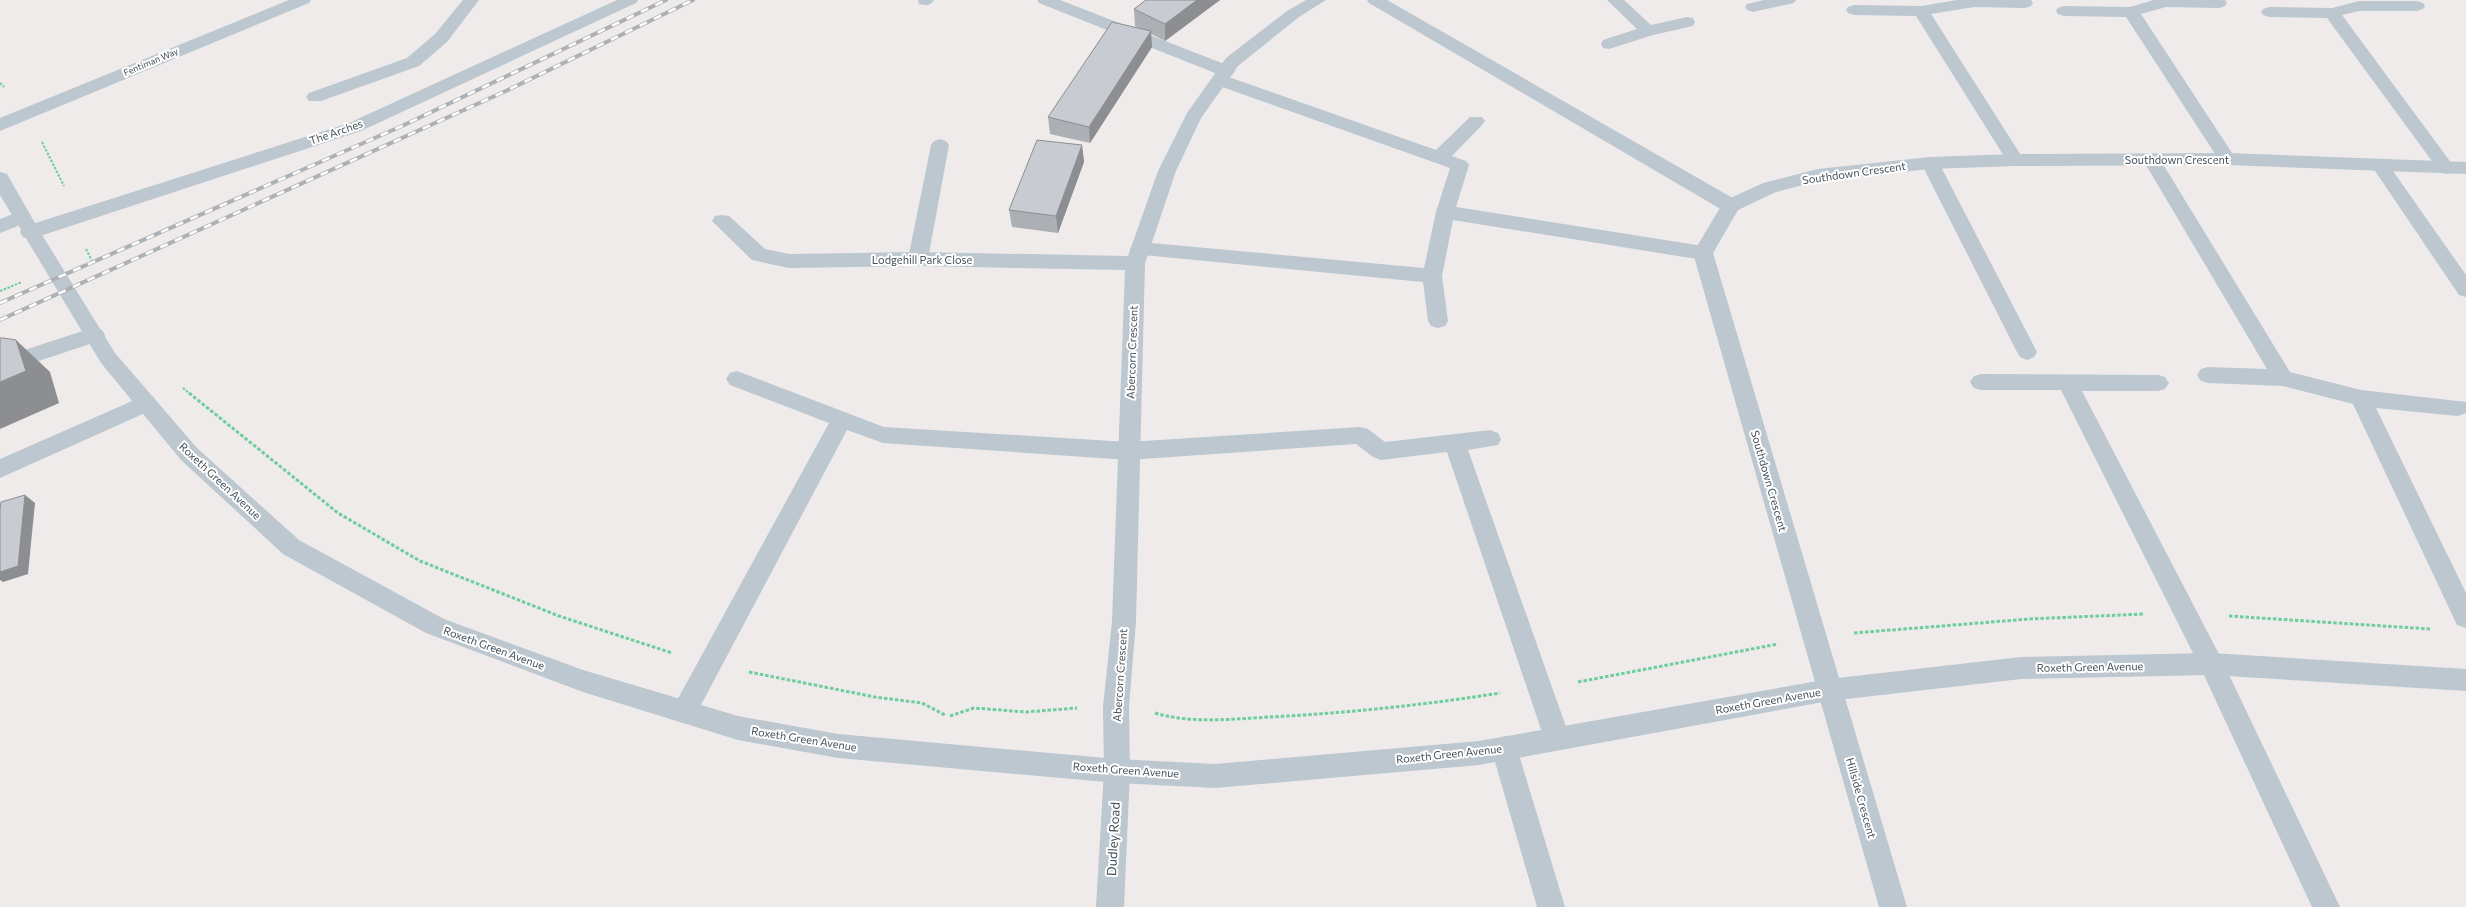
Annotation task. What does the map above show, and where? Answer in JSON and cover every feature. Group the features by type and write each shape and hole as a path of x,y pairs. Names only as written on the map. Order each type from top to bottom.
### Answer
{"street":[{"name":"Fentiman Way","path":"0,124 303,0"},
{"path":"315,97 413,62 442,38 471,0"},
{"name":"The Arches","path":"0,226 26,225 355,127 630,0"},
{"path":"1045,0 1223,76 1460,166 1445,212 1432,276 1438,321"},
{"name":"Abercorn Crescent","path":"1117,771 1116,707 1124,621 1128,451 1138,256 1167,171 1193,117 1232,62 1293,14 1318,0"},
{"path":"1375,0 1731,206 1703,253 1445,212"},
{"path":"1615,0 1648,31"},
{"path":"1753,7 1788,0"},
{"path":"1854,10 1921,12 1973,1 2025,3"},
{"path":"2064,11 2130,12 2164,1 2219,3"},
{"path":"2269,12 2332,13 2356,3 2417,6"},
{"path":"1921,12 2015,160"},
{"path":"2130,12 2227,159"},
{"path":"2332,13 2446,168"},
{"path":"1608,44 1648,31 1687,22"},
{"path":"1440,158 1476,121"},
{"path":"918,259 940,145"},
{"name":"Southdown Crescent","path":"1731,206 1770,187 1818,175 1930,163 2015,160 2227,159 2466,168"},
{"path":"2152,160 2284,378"},
{"path":"1930,163 2027,352"},
{"path":"2380,165 2466,290"},
{"name":"Roxeth Green Avenue","path":"0,178 26,225 108,358 189,454 291,547 435,626 583,681 738,728 838,746 1117,771 1215,776 1479,753 1828,690 2021,668 2211,664 2466,680"},
{"name":"Lodgehill Park Close","path":"722,221 759,255 788,261 1138,256 1432,276"},
{"name":"Southdown Crescent","path":"1703,253 1828,690"},
{"path":"0,366 95,335"},
{"path":"2208,375 2284,378 2361,398 2458,408"},
{"path":"737,379 883,435 1128,451 1360,435 1381,452 1490,439"},
{"path":"1981,382 2158,383"},
{"path":"2067,382 2211,664 2326,907"},
{"path":"2361,398 2466,618"},
{"path":"0,469 146,403"},
{"path":"684,712 842,419"},
{"path":"1455,443 1557,738"},
{"name":"Hillside Crescent","path":"1828,690 1892,907"},
{"path":"1504,748 1551,907"},
{"name":"Dudley Road","path":"1110,907 1117,771"}],"path":[{"path":"41,140 64,186"},
{"path":"0,291 26,280"},
{"path":"181,386 338,513 420,561 559,616 710,664 875,697 922,703 947,717 974,708 1026,712 1082,707"},
{"path":"1152,712 1165,717 1202,720 1332,714 1453,701 1540,687 1781,643"}],"building":[{"path":"1146,0 1197,0 1165,24 1134,9"},
{"path":"1112,22 1151,31 1089,127 1048,117"},
{"path":"1037,140 1082,145 1056,216 1009,210"},
{"path":"0,338 16,340 26,371 0,382"},
{"path":"25,495 18,566 0,572 1,502"}],"railway":[{"path":"0,303 402,126 666,0"},
{"path":"0,320 508,90 693,0"}]}
